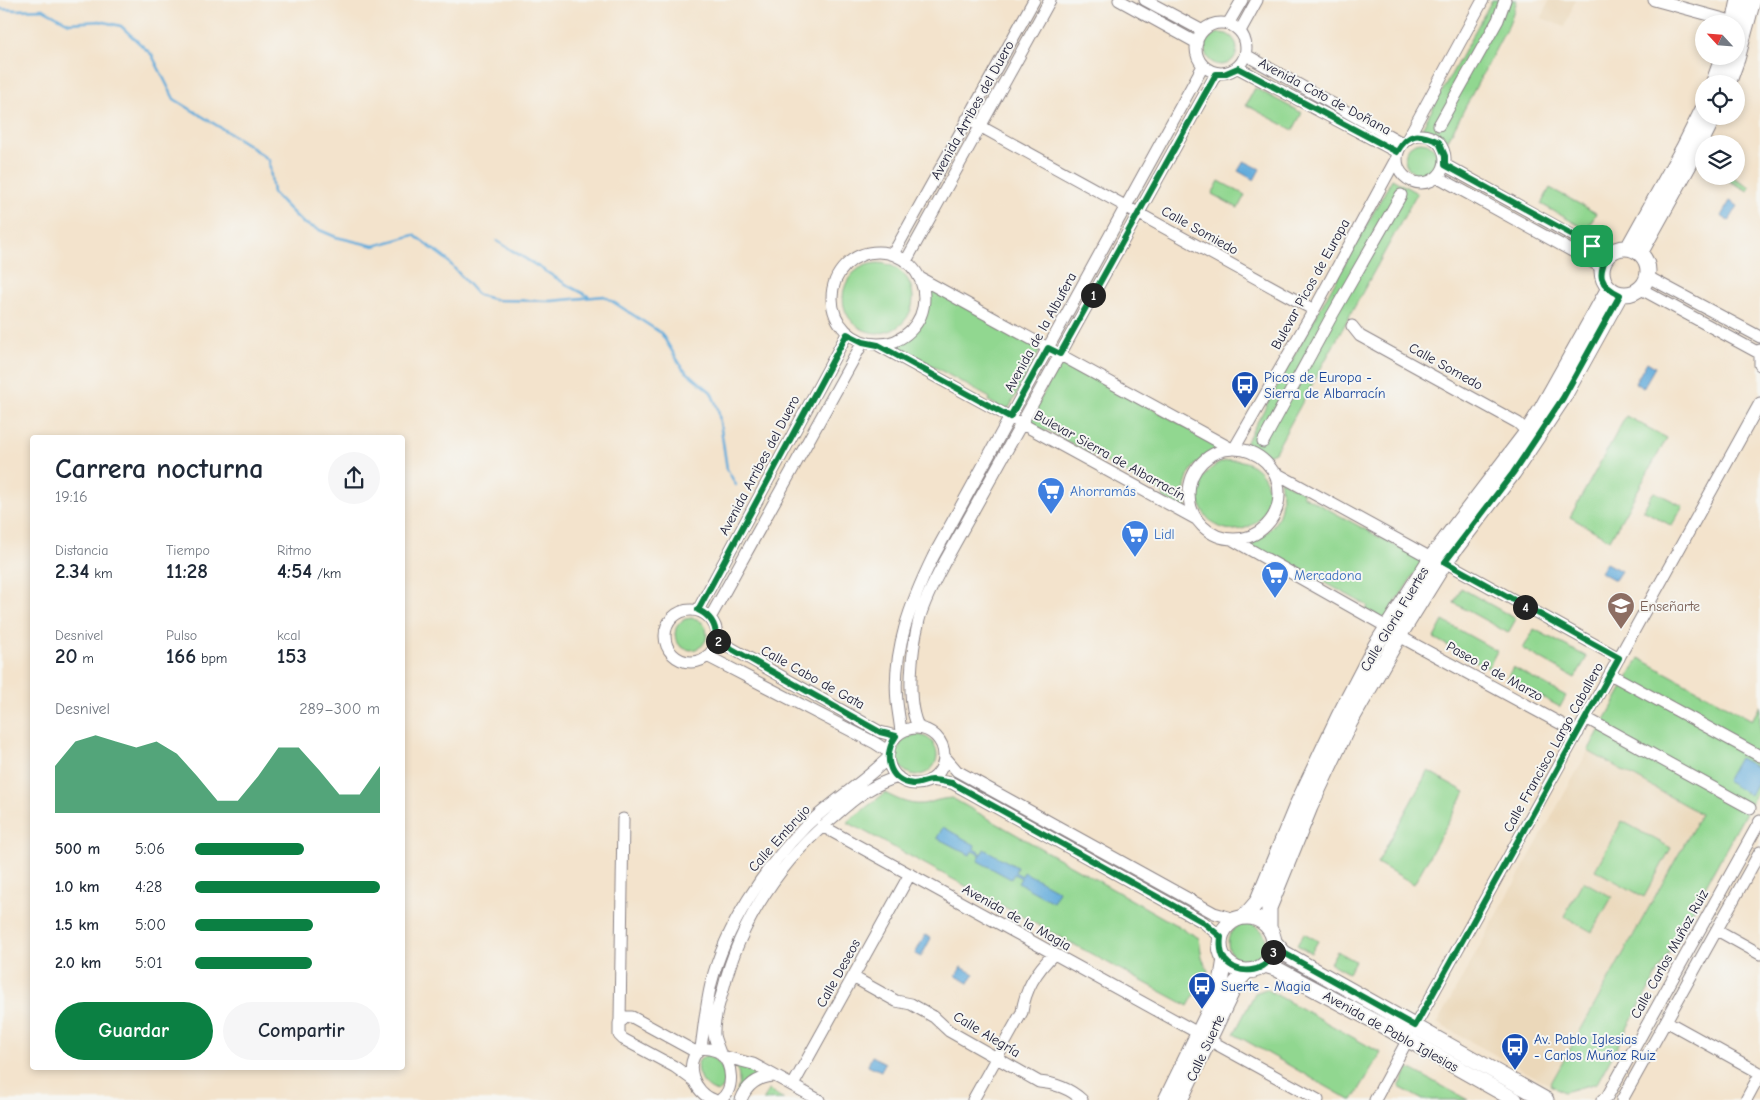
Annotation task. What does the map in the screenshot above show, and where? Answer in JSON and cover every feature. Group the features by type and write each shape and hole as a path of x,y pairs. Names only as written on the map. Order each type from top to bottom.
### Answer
{"main road":[{"path":"1736,15 1739,0"},
{"path":"1731,75 1753,0"},
{"path":"1634,250 1695,125"},
{"path":"1634,250 1696,154 1710,125"},
{"path":"1618,248 1634,250 1648,265 1645,283 1614,292 1602,280 1604,261 1618,248"},
{"name":"Calle Gloria Fuertes","path":"1240,918 1257,902 1297,805 1339,716 1438,560 1614,292"},
{"name":"Calle Gloria Fuertes","path":"1438,560 1513,473 1558,405 1614,292"},
{"name":"Calle Gloria Fuertes","path":"1269,926 1269,908 1310,807 1393,632"},
{"path":"1240,918 1258,918 1269,926 1274,935 1275,943 1272,956 1265,964 1258,969 1247,971 1234,967 1225,959 1220,948 1224,929 1240,918"},
{"name":"Avenida de Pablo Iglesias","path":"1275,943 1284,953 1412,1032 1515,1100"},
{"name":"Calle Suerte","path":"1180,1100 1218,992 1225,959"},
{"name":"Avenida de Pablo Iglesias","path":"1265,964 1412,1032 1546,1100"},
{"name":"Calle Suerte","path":"1166,1100 1236,983 1247,971"}],"street":[{"name":"Avenida Arribes del Duero","path":"893,254 1034,0"},
{"name":"Avenida Arribes del Duero","path":"906,261 1050,0"},
{"path":"1119,0 1196,43"},
{"path":"1145,0 1203,31"},
{"path":"1228,24 1242,0"},
{"path":"1240,31 1257,0"},
{"name":"Bulevar Picos de Europa","path":"1233,449 1314,310 1483,0"},
{"path":"1439,125 1498,20 1505,0"},
{"path":"1654,0 1706,15"},
{"path":"1215,24 1228,24 1240,31 1245,38 1247,46 1246,55 1238,68 1224,74 1216,74 1203,66 1198,59 1196,43 1203,31 1215,24"},
{"name":"Avenida Coto de Doñana","path":"1246,55 1401,148"},
{"name":"Avenida de la Albufera","path":"899,734 897,701 898,663 907,615 919,584 1203,66"},
{"name":"Avenida Coto de Doñana","path":"1238,68 1401,148"},
{"name":"Avenida de la Albufera","path":"919,728 914,718 911,694 912,667 919,620 931,589 1216,74"},
{"name":"Calle Somiedo","path":"967,119 1314,310"},
{"path":"1423,134 1439,142 1445,156 1445,165 1438,177 1431,182 1419,184 1408,181 1400,172 1401,148 1423,134"},
{"path":"1445,165 1604,261"},
{"path":"1438,177 1604,261"},
{"path":"1263,442 1330,319 1401,195"},
{"path":"877,251 893,254 906,261 920,278 924,293 923,308 917,323 907,334 893,342 878,345 863,342 847,334 837,321 832,306 832,290 837,275 847,262 861,254 877,251"},
{"path":"920,278 1233,449 1252,453 1260,457 1274,472 1619,658"},
{"path":"1645,283 1760,337"},
{"path":"1645,283 1760,351 1760,365"},
{"name":"Calle Somedo","path":"1350,331 1526,426"},
{"name":"Avenida Arribes del Duero","path":"698,610 847,334"},
{"path":"710,618 863,342"},
{"name":"Bulevar Sierra de Albarracín","path":"878,345 1196,519"},
{"name":"Calle Francisco Largo Caballero","path":"1375,1100 1760,403"},
{"path":"1233,449 1219,452 1207,458 1197,468 1191,480 1188,493 1190,506 1196,519 1213,535 1233,540 1393,632"},
{"path":"1233,540 1246,538 1259,532 1269,523 1276,512 1279,498 1274,472"},
{"path":"698,610 710,618 717,632 715,646 707,656 691,662 674,656 668,649 665,641 665,632 673,617 680,612 698,610"},
{"name":"Paseo 8 de Marzo","path":"1393,632 1578,733"},
{"name":"Calle Cabo de Gata","path":"716,640 880,732 899,734"},
{"name":"Calle Cabo de Gata","path":"707,656 875,743 888,755"},
{"path":"1610,674 1760,756"},
{"path":"1586,718 1750,808"},
{"path":"910,728 919,728 934,734 943,748 944,756 938,774 930,780 914,784 898,777 893,772 888,755 891,743 899,734 910,728"},
{"name":"Calle Embrujo","path":"698,1050 711,983 726,944 747,902 766,871 806,826 837,799 877,770 888,755"},
{"path":"944,756 957,771 1214,913 1240,918"},
{"name":"Calle Embrujo","path":"721,1054 714,1035 715,1020 726,975 741,937 776,876 813,834 853,800 879,783 898,777"},
{"path":"930,780 952,783 1208,924 1221,937"},
{"path":"623,819 620,1020 617,1029 619,1035 623,1040 675,1067 694,1080 714,1099 725,1097 731,1079 727,1062 721,1054"},
{"name":"Avenida de la Magia","path":"822,826 1318,1100"},
{"name":"Calle Carlos Muñoz Ruiz","path":"1602,1100 1607,1097 1758,828"},
{"path":"1622,1100 1760,852"},
{"name":"Calle Deseos","path":"793,1086 910,874"},
{"path":"1717,930 1760,954"},
{"path":"973,1100 1022,1012 1024,998 1037,974 1054,954"},
{"name":"Calle Alegría","path":"853,977 896,1001 911,1004 926,1012 948,1031 1039,1082 1052,1083 1082,1100"},
{"path":"620,1020 626,1017 632,1018 698,1050 713,1049 721,1054 753,1064 819,1100"},
{"path":"1666,1021 1760,1074 1746,1100"},
{"path":"694,1080 691,1069 698,1050"},
{"path":"741,1100 748,1087 754,1082 775,1076"}],"shaded area":[{"path":"1549,0 1575,0 1565,27 1542,18"},
{"path":"1588,751 1701,813 1550,1085 1437,1023"}],"green space":[{"path":"1492,0 1517,0 1511,20 1448,140 1422,128"},
{"path":"1221,33 1233,37 1237,49 1233,61 1221,65 1209,61 1205,49 1209,37"},
{"path":"1255,88 1302,113 1293,130 1246,105"},
{"path":"1421,142 1427,143 1432,147 1436,152 1436,164 1432,169 1427,173 1421,174 1415,173 1410,169 1406,164 1405,158 1406,152 1410,147 1415,143"},
{"path":"1392,179 1417,193 1275,452 1268,455 1245,444"},
{"path":"1219,181 1245,195 1238,208 1212,194"},
{"path":"1745,184 1750,187 1748,191 1737,185"},
{"path":"1550,188 1596,213 1587,230 1541,204"},
{"path":"878,263 897,269 907,279 913,298 907,317 897,327 878,333 859,327 849,317 843,298 849,279 859,269"},
{"path":"924,284 1041,349 1009,408 1005,410 989,401 990,398 915,356 913,360 889,346 907,336 920,322 926,304"},
{"path":"1063,358 1221,447 1203,458 1190,472 1185,490 1187,511 1163,498 1164,494 1047,430 1045,432 1028,422"},
{"path":"1626,416 1667,438 1610,540 1570,517"},
{"path":"1234,460 1247,463 1259,470 1266,482 1269,495 1266,508 1259,520 1247,527 1234,530 1221,527 1209,520 1202,508 1199,495 1202,482 1209,470 1221,463"},
{"path":"1280,480 1304,493 1302,495 1403,550 1404,548 1424,559 1385,619 1366,610 1368,606 1272,554 1270,556 1245,543 1265,533 1277,519 1282,502"},
{"path":"1655,492 1683,506 1672,526 1643,510"},
{"path":"1461,588 1516,619 1508,633 1454,603"},
{"path":"691,618 702,623 707,634 702,645 691,650 680,645 675,634 680,623"},
{"path":"1443,621 1497,651 1488,668 1434,638"},
{"path":"1534,629 1587,657 1575,678 1523,649"},
{"path":"1639,658 1752,720 1760,706 1760,787 1597,1083 1563,1092 1550,1085 1701,814 1588,751"},
{"path":"1513,667 1566,696 1560,707 1507,678"},
{"path":"917,735 928,738 934,744 937,755 934,766 928,772 917,775 906,772 900,766 897,755 900,744 906,738"},
{"path":"1428,771 1465,792 1414,884 1377,863"},
{"path":"885,793 900,800 917,804 952,798 1199,938 1202,958 1208,971 1188,1006 847,822"},
{"path":"1622,821 1671,848 1644,897 1595,870"},
{"path":"1583,881 1612,897 1592,932 1564,916"},
{"path":"1247,924 1260,930 1266,943 1260,956 1247,962 1234,956 1228,943 1234,930"},
{"path":"1304,933 1318,941 1311,953 1297,945"},
{"path":"1337,951 1355,961 1348,973 1330,963"},
{"path":"1266,989 1381,1053 1353,1100 1234,1034 1255,993"},
{"path":"707,1055 717,1061 725,1077 722,1088 718,1092 712,1090 702,1081 697,1069 701,1058"},
{"path":"741,1065 757,1073 737,1100 734,1100 739,1083 736,1066"},
{"path":"1409,1068 1468,1100 1423,1100 1399,1087"},
{"path":"769,1090 784,1099 763,1100"}],"water":[{"path":"1244,161 1260,169 1254,180 1238,171"},
{"path":"1730,201 1738,206 1729,221 1721,216"},
{"path":"1647,362 1655,367 1643,388 1635,383"},
{"path":"1606,563 1621,571 1615,580 1600,572"},
{"path":"1739,758 1760,769 1760,777 1750,795 1726,781"},
{"path":"943,827 975,845 974,849 982,854 984,849 1017,867 1015,872 1022,876 1024,872 1059,891 1053,902 1018,883 1021,878 1014,874 1011,879 978,861 981,855 972,851 970,855 937,838"},
{"path":"925,935 931,938 921,957 915,954"},
{"path":"961,967 974,974 969,983 956,976"},
{"path":"872,1056 885,1063 881,1071 868,1065"}],"waterway":[{"path":"0,9 43,9 69,23 100,21 121,26 152,55 174,99 247,144 269,160 273,193 303,223 336,237 374,246 414,235 446,259 478,295 497,300 552,301 604,296 661,333 683,369 711,392 718,409 727,469 736,485"},
{"path":"497,241 590,297"}],"place":[{"name":"Picos de Europa - Sierra de Albarracín","path":"1245,409"},
{"name":"Ahorramás","path":"1051,515"},
{"name":"Lidl","path":"1135,558"},
{"name":"Mercadona","path":"1275,599"},
{"name":"Enseñarte","path":"1621,630"},
{"name":"Suerte - Magia","path":"1202,1010"},
{"name":"Av. Pablo Iglesias - Carlos Muñoz Ruiz","path":"1515,1071"}],"route":[{"path":"1238,68 1397,152 1402,143 1408,138 1423,134 1439,142 1445,156 1445,165 1592,246 1608,254 1601,267 1602,280 1608,290 1620,295 1563,398 1539,435 1513,473 1445,562 1619,658 1415,1026 1284,953 1275,943 1272,956 1258,969 1247,971 1234,967 1225,959 1220,948 1221,937 1208,924 952,783 930,780 914,784 906,782 893,772 888,758 891,743 896,736 880,732 716,640 717,632 714,624 710,618 698,610 847,334 854,339 878,345 1010,417 1048,348 1060,354 1216,74 1232,72 1238,68"}]}
